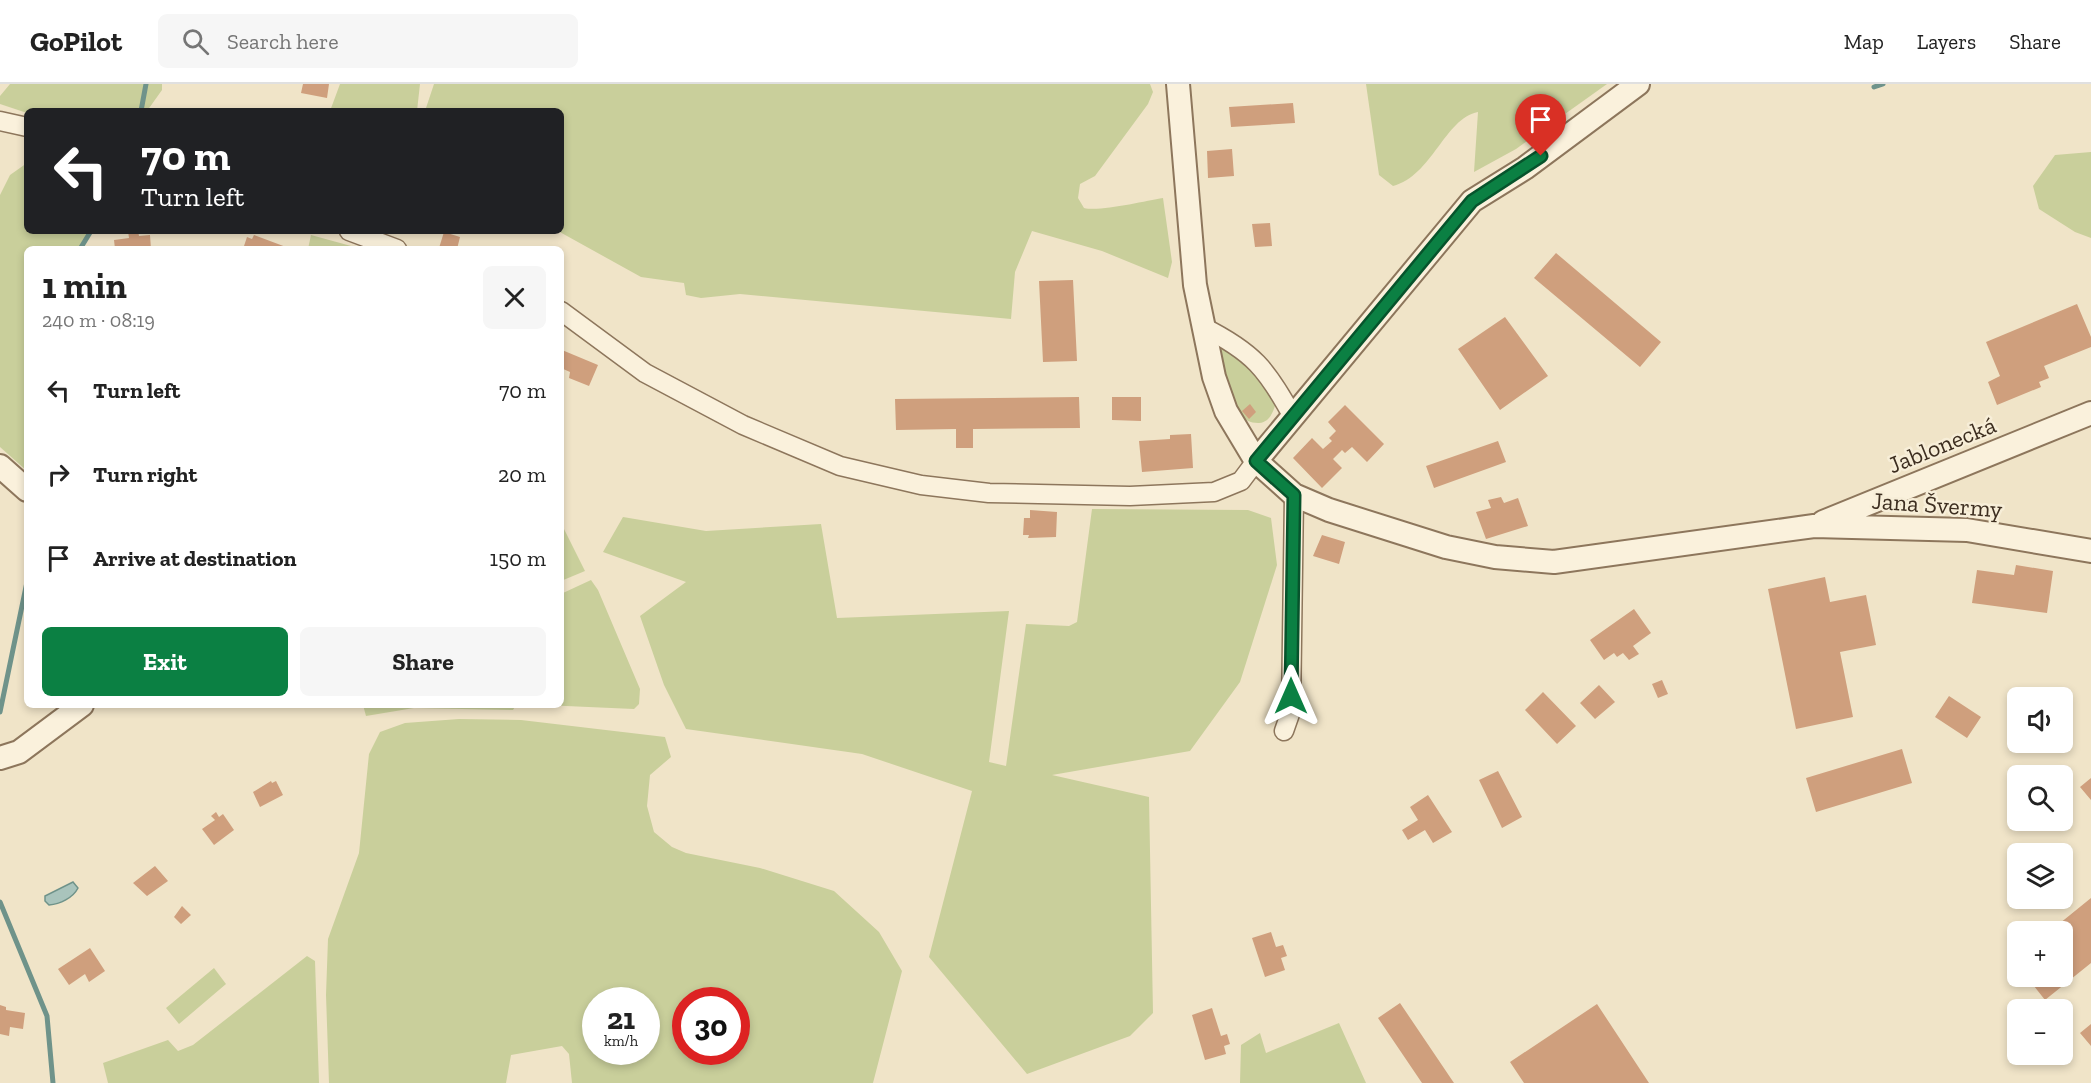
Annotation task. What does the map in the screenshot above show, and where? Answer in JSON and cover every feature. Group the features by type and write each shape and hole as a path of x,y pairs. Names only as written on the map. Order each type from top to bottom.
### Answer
{"street":[{"path":"1178,84 1195,285 1214,377 1226,411 1256,461 1294,495 1329,510 1446,547 1495,557 1554,562 1814,526"},
{"path":"564,313 645,373 743,425 840,466 921,485 1022,494 1130,496 1214,492 1241,481 1472,201 1526,168 1638,84"},
{"path":"0,121 24,126"},
{"path":"357,234 389,246"},
{"path":"1203,327 1232,342 1258,362 1275,384 1293,417"},
{"name":"Jablonecká","path":"1814,526 2091,413"},
{"path":"0,466 24,487"},
{"path":"1284,731 1291,711 1294,495"},
{"name":"Jana Švermy","path":"1814,526 1966,530 2091,550"},
{"path":"0,758 19,752 78,708"}],"green space":[{"path":"10,84 162,84 162,90 149,108 24,108 24,112 0,104 0,96"},
{"path":"340,84 420,84 417,108 331,108"},
{"path":"434,84 1150,84 1153,92 1148,104 1095,176 1080,184 1078,198 1084,208 1091,209 1163,198 1172,262 1168,278 1102,251 1032,231 1015,272 1011,319 740,294 701,298 686,295 684,283 641,277 563,234 564,108 426,108"},
{"path":"1366,84 1607,84 1516,149 1474,172 1478,112 1466,116 1447,135 1418,171 1393,186 1379,175"},
{"path":"2091,152 2091,238 2075,232 2039,209 2033,186 2055,155"},
{"path":"24,165 24,234 89,234 84,246 24,246 24,468 0,447 0,195 10,175"},
{"path":"311,235 351,246 309,246"},
{"path":"1218,346 1236,354 1244,361 1271,395 1276,403 1266,421 1259,423 1249,421 1240,415 1229,394"},
{"path":"1092,509 1248,510 1271,518 1277,565 1240,682 1190,751 1052,775 1149,797 1153,1013 1130,1036 1027,1074 929,957 972,791 862,754 686,729 664,685 640,616 686,582 603,552 623,517 706,531 821,524 837,618 1009,611 989,762 1006,766 1026,624 1069,626 1077,622"},
{"path":"564,529 585,571 564,580"},
{"path":"591,580 598,590 640,689 639,704 634,709 564,706 564,593"},
{"path":"364,708 414,708 366,716"},
{"path":"414,708 514,708 513,710"},
{"path":"459,719 521,720 665,737 671,757 650,775 647,806 654,832 672,847 686,853 760,868 834,891 879,932 902,971 873,1083 572,1083 569,1054 562,1046 511,1055 506,1083 329,1083 326,995 328,939 359,853 369,754 380,732 405,723"},
{"path":"307,956 315,961 319,1083 108,1083 103,1063 168,1040 178,1051 193,1045"},
{"path":"214,968 226,984 179,1024 166,1008"},
{"path":"1339,1023 1366,1083 1240,1083 1241,1045 1260,1033 1266,1053"}],"water":[{"path":"73,882 78,888 70,898 49,905 45,901 45,896"}],"building":[{"path":"303,84 329,84 327,98 301,93"},
{"path":"1293,103 1295,123 1231,127 1229,107"},
{"path":"1232,149 1234,176 1208,178 1207,151"},
{"path":"1270,223 1272,246 1255,247 1252,224"},
{"path":"128,234 150,235 151,246 115,246 114,240 129,238"},
{"path":"443,234 460,237 458,246 440,246"},
{"path":"254,235 283,246 244,246 247,237 252,239"},
{"path":"1556,253 1661,342 1640,367 1534,278"},
{"path":"1073,280 1077,361 1043,362 1039,281"},
{"path":"2077,304 2091,337 2091,347 2044,366 2049,378 2039,382 2041,387 1997,405 1988,382 2000,376 1986,342"},
{"path":"1505,317 1548,376 1500,410 1458,349"},
{"path":"564,351 598,365 589,386 569,378 570,372 564,369"},
{"path":"1079,397 1080,428 973,429 973,448 956,448 956,429 896,430 895,399"},
{"path":"1112,397 1141,397 1141,421 1112,420"},
{"path":"1250,404 1256,412 1249,419 1242,411"},
{"path":"1345,405 1384,444 1367,462 1352,447 1345,453 1342,450 1333,459 1342,468 1322,488 1293,458 1312,438 1323,449 1332,441 1329,438 1336,431 1328,422"},
{"path":"1191,434 1193,468 1142,472 1139,441 1170,439 1170,435"},
{"path":"1498,441 1506,462 1434,488 1426,466"},
{"path":"1501,497 1504,503 1518,498 1528,526 1486,539 1476,512 1491,508 1488,500"},
{"path":"1030,510 1057,512 1056,537 1028,538 1029,535 1023,535 1024,518 1030,518"},
{"path":"1322,535 1345,542 1339,564 1313,556"},
{"path":"2016,565 2053,571 2047,613 1972,603 1977,570 2014,575"},
{"path":"1825,577 1830,602 1866,595 1876,645 1840,652 1853,717 1796,729 1768,589"},
{"path":"1634,609 1651,633 1633,646 1639,654 1629,660 1623,653 1617,657 1614,653 1604,660 1590,640"},
{"path":"1662,680 1668,694 1658,698 1652,684"},
{"path":"1599,685 1615,702 1595,719 1580,703"},
{"path":"1543,692 1576,726 1557,744 1525,710"},
{"path":"1949,696 1981,717 1967,738 1935,717"},
{"path":"1902,749 1912,783 1816,812 1806,778"},
{"path":"1498,771 1522,817 1502,828 1479,780"},
{"path":"2091,778 2091,800 2080,787"},
{"path":"271,781 272,783 276,781 283,795 260,807 253,792"},
{"path":"1428,795 1452,832 1433,843 1425,830 1408,840 1402,830 1418,820 1410,807"},
{"path":"216,812 219,817 223,814 234,830 214,845 202,829 215,820 211,816"},
{"path":"155,866 168,881 147,896 133,883"},
{"path":"2091,898 2091,963 2073,977 2073,921 2063,921"},
{"path":"182,906 191,915 181,924 174,917"},
{"path":"1271,932 1276,947 1283,945 1287,956 1281,958 1285,970 1265,977 1252,938"},
{"path":"90,948 105,971 89,982 85,974 69,985 58,969"},
{"path":"2035,987 2061,987 2046,999"},
{"path":"1400,1003 1454,1083 1422,1083 1378,1018"},
{"path":"1597,1004 1649,1083 1524,1083 1510,1062"},
{"path":"0,1005 6,1007 6,1010 25,1013 23,1029 10,1027 9,1036 0,1034"},
{"path":"1212,1008 1221,1036 1227,1034 1230,1044 1224,1046 1226,1054 1205,1060 1192,1015"},
{"path":"2091,1024 2091,1046 2080,1033"}],"waterway":[{"path":"142,108 146,84"},
{"path":"1874,87 1883,84"},
{"path":"82,246 89,234"},
{"path":"0,712 24,596"},
{"path":"0,902 47,1016 53,1083"}],"route":[{"path":"1291,696 1294,495 1256,461 1472,201 1526,168 1541,156"}]}
